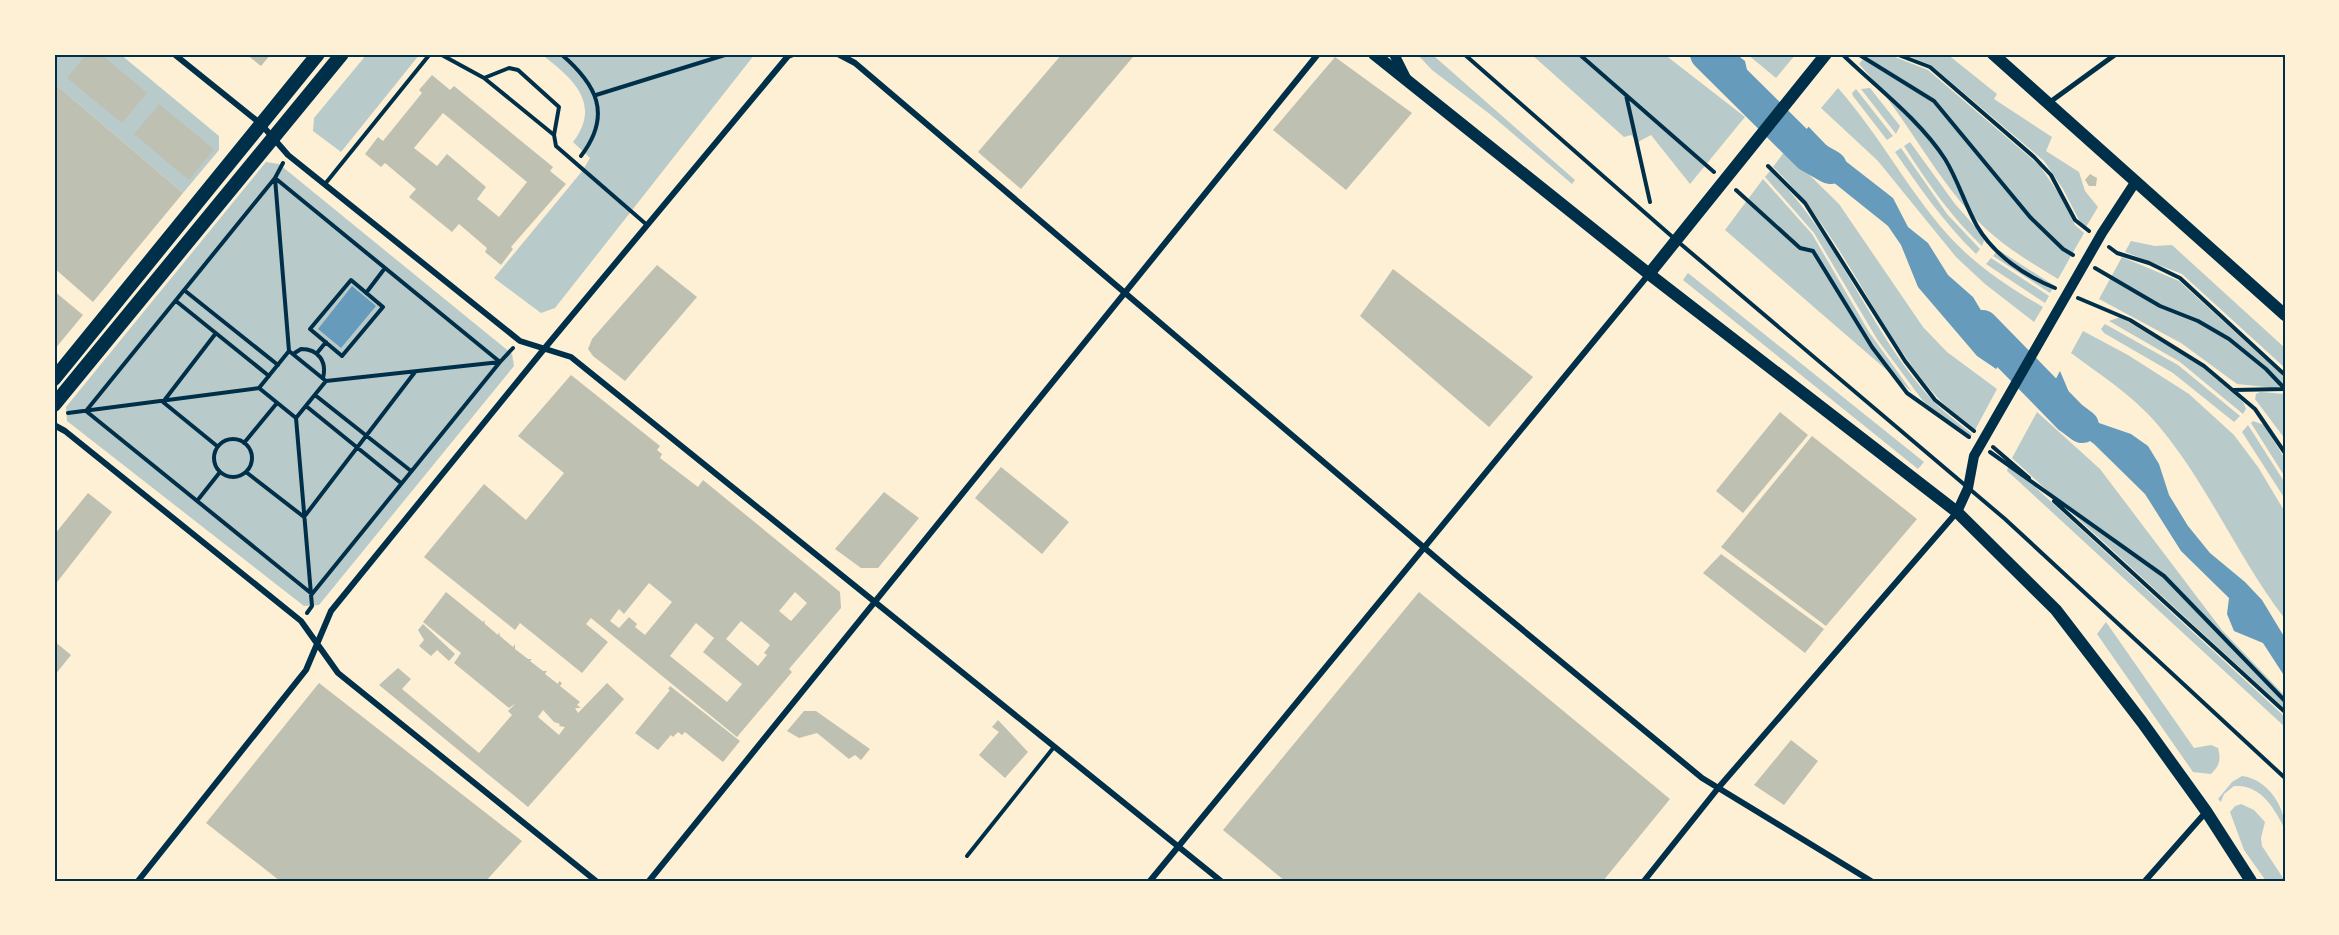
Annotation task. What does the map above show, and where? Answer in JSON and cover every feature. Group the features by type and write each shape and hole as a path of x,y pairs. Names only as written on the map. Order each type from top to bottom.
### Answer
{"main road":[{"path":"54,379 318,54"},
{"path":"59,409 273,137 342,54"},
{"path":"1374,54 1649,274 1956,512 2056,610 2206,811 2252,881"},
{"path":"1649,274 1826,54"},
{"path":"1993,54 2050,102 2285,315"}],"street":[{"path":"174,54 261,124 288,155 520,341 571,357 1221,881"},
{"path":"138,881 306,670 319,644 331,611 544,349 788,56 793,54"},
{"path":"838,54 855,63 1126,295 1702,778 1871,881"},
{"path":"649,881 1126,295 1318,54"},
{"path":"1394,54 1408,81"},
{"path":"2050,102 2116,54"},
{"path":"1644,881 1719,787 1956,512 1968,488 1974,456 2098,235 2136,181"},
{"path":"1150,881 1649,274"},
{"path":"54,425 65,431 301,621 338,673 596,881"},
{"path":"2145,881 2206,811"}],"lane":[{"path":"324,184 430,54"},
{"path":"440,54 484,78 554,135"},
{"path":"1464,54 1676,240 1968,488 2285,778"},
{"path":"484,78 509,68 518,70 559,107 554,135 556,146 647,225"},
{"path":"968,856 1054,747"}],"path":[{"path":"562,54 584,75 596,95 599,111 595,132 575,164"},
{"path":"596,95 728,54"},
{"path":"1579,54 1718,175"},
{"path":"1842,54 1915,123 1945,159 1977,227 1998,252 2029,277 2059,290"},
{"path":"1858,54 1934,101 2030,217 2063,249 2083,261"},
{"path":"1896,54 1930,67 2034,156 2051,175 2075,220 2098,235 2117,253 2149,263 2180,278 2285,375"},
{"path":"1626,93 1650,202"},
{"path":"86,411 275,178 288,155"},
{"path":"1768,166 1805,203 1905,361 1935,400 1981,438"},
{"path":"275,178 500,362"},
{"path":"275,178 291,352 324,380 500,362"},
{"path":"1727,183 1800,248 1813,251 1872,346 1907,393 1971,439"},
{"path":"2092,266 2160,306 2198,321 2229,339 2266,369 2285,389"},
{"path":"366,293 385,268"},
{"path":"351,280 383,307 342,356 326,342 310,329 351,280"},
{"path":"184,290 278,365"},
{"path":"2069,294 2130,320 2204,366 2255,409 2285,453"},
{"path":"176,300 269,376"},
{"path":"163,402 216,333"},
{"path":"312,594 500,362 520,341"},
{"path":"317,353 326,342"},
{"path":"59,409 86,411 259,388 291,352 301,349 317,353 323,360 324,380 296,418 312,594 312,606 301,621"},
{"path":"304,517 415,372"},
{"path":"259,388 296,418"},
{"path":"2233,390 2285,389"},
{"path":"315,395 411,471"},
{"path":"163,402 217,446"},
{"path":"244,443 277,403"},
{"path":"306,406 401,483"},
{"path":"86,411 312,594"},
{"path":"230,439 244,443 252,460 246,471 231,477 220,472 213,458 217,446 230,439"},
{"path":"1990,445 2285,712"},
{"path":"1981,446 2164,576 2285,701"},
{"path":"246,471 304,517"},
{"path":"197,501 220,472"}],"shaded area":[{"path":"54,54 120,54 219,136 219,150 183,193 54,83"},
{"path":"367,54 420,54 341,152 313,131 314,118"},
{"path":"541,54 755,54 555,308 541,313 494,278 583,170 590,158 573,142 585,115 580,92 563,72"},
{"path":"1417,54 1434,56 1575,180 1572,184 1491,115 1432,70"},
{"path":"1531,54 1664,54 1745,117 1690,184 1651,135 1638,142 1631,135 1624,137"},
{"path":"1747,54 1796,54 1776,78"},
{"path":"1867,54 1887,54 1928,70 2040,166 2061,197 2075,225 2084,233 2058,279 2030,262 1986,229 1951,190 1892,104 1859,64"},
{"path":"1903,54 1947,54 1997,94 1994,99 2052,137 2046,151 2079,172 2085,191 2098,207 2086,227 2080,222 2063,189 2044,161 1931,65"},
{"path":"1838,88 1948,235 1993,275 2043,307 2034,322 1985,284 1956,257 1878,161 1821,108"},
{"path":"1870,88 1900,126 1896,134 1861,89"},
{"path":"1856,89 1893,136 1887,140 1853,96 1852,93"},
{"path":"1910,142 1955,204 1985,238 1982,246 1940,199 1922,173 1904,146"},
{"path":"1901,148 1947,214 1980,249 1976,254 1943,218 1914,179 1895,152"},
{"path":"1785,151 1839,204 1923,327 1947,352 1997,389 1975,430 1941,401 1915,370 1894,341 1819,220 1773,167"},
{"path":"266,162 279,164 512,354 514,366 319,605 304,606 67,421 66,407"},
{"path":"1770,171 1816,225 1911,375 1934,402 1972,434 1970,439 1923,401 1877,339 1814,233 1765,177"},
{"path":"1763,179 1812,234 1869,332 1912,392 1725,230"},
{"path":"2131,241 2155,246 2172,245 2285,348 2285,368 2182,274 2125,252"},
{"path":"1997,251 2055,286 2050,293 1993,256"},
{"path":"2122,257 2179,281 2281,374 2285,380 2283,385 2275,388 2237,384 2181,343 2099,299"},
{"path":"1991,258 2049,296 2045,303 1986,264"},
{"path":"1688,273 1924,462 1918,469 1683,280"},
{"path":"2120,317 2200,365 2243,402 2246,409 2243,414 2180,362 2109,321"},
{"path":"2105,324 2178,365 2240,416 2234,422 2173,373 2104,333 2101,329"},
{"path":"2083,331 2128,355 2189,394 2234,435 2258,467 2285,512 2285,619 2268,596 2195,476 2162,430 2131,398 2071,353"},
{"path":"2260,392 2285,394 2285,439 2255,399 2256,394"},
{"path":"2037,412 2100,469 2222,630 2285,696 2285,709 2012,458"},
{"path":"2253,421 2264,425 2285,459 2285,477 2251,423"},
{"path":"2248,425 2285,483 2285,499 2242,432"},
{"path":"2009,463 2285,717 2285,727 2007,471"},
{"path":"2106,622 2194,748 2211,745 2218,748 2219,762 2211,774 2193,772 2097,634"},
{"path":"2242,776 2259,782 2273,795 2282,811 2285,829 2266,799 2252,789 2234,786 2224,794 2221,802 2218,799 2232,782"},
{"path":"2241,804 2254,810 2265,822 2261,838 2262,846 2285,881 2266,881 2244,850 2230,812 2235,806"}],"water":[{"path":"1691,54 1736,54 1745,61 1747,70 1765,92 1751,109 1725,82"},
{"path":"1807,125 1830,149 1893,198 1908,227 1928,243 1948,275 1973,297 1991,327 2014,345 2005,375 1977,356 1918,287 1901,245 1888,226 1787,149"},
{"path":"352,286 376,306 341,348 318,329"},
{"path":"2060,371 2071,397 2083,412 2099,423 2131,434 2148,446 2159,464 2169,495 2188,526 2210,553 2245,582 2262,600 2285,638 2285,677 2263,643 2234,631 2227,614 2229,598 2181,551 2145,494 2094,444 2042,405"}],"pier":[{"path":"1808,122 1810,125 1787,153 1784,147"},
{"path":"2012,341 2024,347 2005,378 1994,373"}],"building":[{"path":"87,54 101,54 147,93 122,123 67,78"},
{"path":"246,54 271,54 261,66"},
{"path":"1062,54 1129,54 1133,57 1021,189 978,152"},
{"path":"1335,57 1412,113 1346,190 1273,130"},
{"path":"432,75 450,90 454,86 553,167 550,171 566,184 511,247 513,249 501,265 485,252 487,248 459,224 452,232 409,197 416,189 385,163 381,167 365,154 378,137 383,141 422,93 419,90","holes":["443,113 527,182 499,217 477,199 486,187 447,154 437,166 414,148"]},
{"path":"54,83 183,193 93,302 54,268 54,133 56,131"},
{"path":"159,104 214,149 189,180 134,134"},
{"path":"2090,174 2097,178 2096,186 2089,186 2085,180"},
{"path":"657,265 697,297 625,381 593,356 588,349 592,339"},
{"path":"1393,269 1533,377 1489,427 1360,316"},
{"path":"54,291 83,315 54,350"},
{"path":"571,375 660,446 657,450 662,454 660,458 698,487 703,480 840,592 841,608 789,669 792,672 737,737 591,618 586,624 608,642 582,673 520,623 515,630 424,557 484,484 526,520 564,473 518,436","holes":["649,583 672,602 645,635 635,627 637,624 629,617 619,628 610,621 619,609 624,614","795,592 807,603 791,621 779,611","741,621 770,645 764,653 767,655 758,666 726,639","696,623 714,638 703,652 742,684 727,702 670,656"]},
{"path":"1780,412 1808,435 1743,513 1716,491"},
{"path":"1812,436 1917,519 1826,626 1721,547"},
{"path":"1001,467 1069,522 1042,554 975,498"},
{"path":"884,492 919,518 878,568 861,568 835,549"},
{"path":"88,493 112,512 54,586 54,535"},
{"path":"1721,554 1824,629 1805,653 1703,573"},
{"path":"446,592 483,622 484,620 485,624 498,635 499,632 500,636 513,647 515,644 515,649 528,659 532,659 530,661 543,671 547,671 545,674 558,684 559,681 562,683 560,686 580,702 577,705 581,708 575,708 578,713 607,683 624,699 528,807 379,685 398,668 411,679 402,689 479,753 512,715 508,711 516,703 509,708 454,663 461,653 423,622","holes":["543,710 554,722 565,727 559,735 538,717"]},
{"path":"1419,592 1670,799 1603,881 1285,881 1223,830"},
{"path":"423,624 455,654 449,661 437,650 431,656 419,646 424,640 418,630"},
{"path":"54,641 71,655 54,676"},
{"path":"319,683 522,841 486,881 280,881 206,823"},
{"path":"670,686 740,741 723,762 685,732 682,735 678,732 673,737 671,735 658,750 635,733 670,690 668,689"},
{"path":"804,711 816,711 870,749 861,760 855,755 849,759 817,733 799,738 787,731"},
{"path":"998,720 1028,752 1005,778 979,755 999,732 992,727"},
{"path":"1791,740 1818,761 1784,805 1754,785"}],"waterway":[{"path":"1707,54 1809,155 1830,167"},
{"path":"1982,327 2070,417 2082,426"}]}
